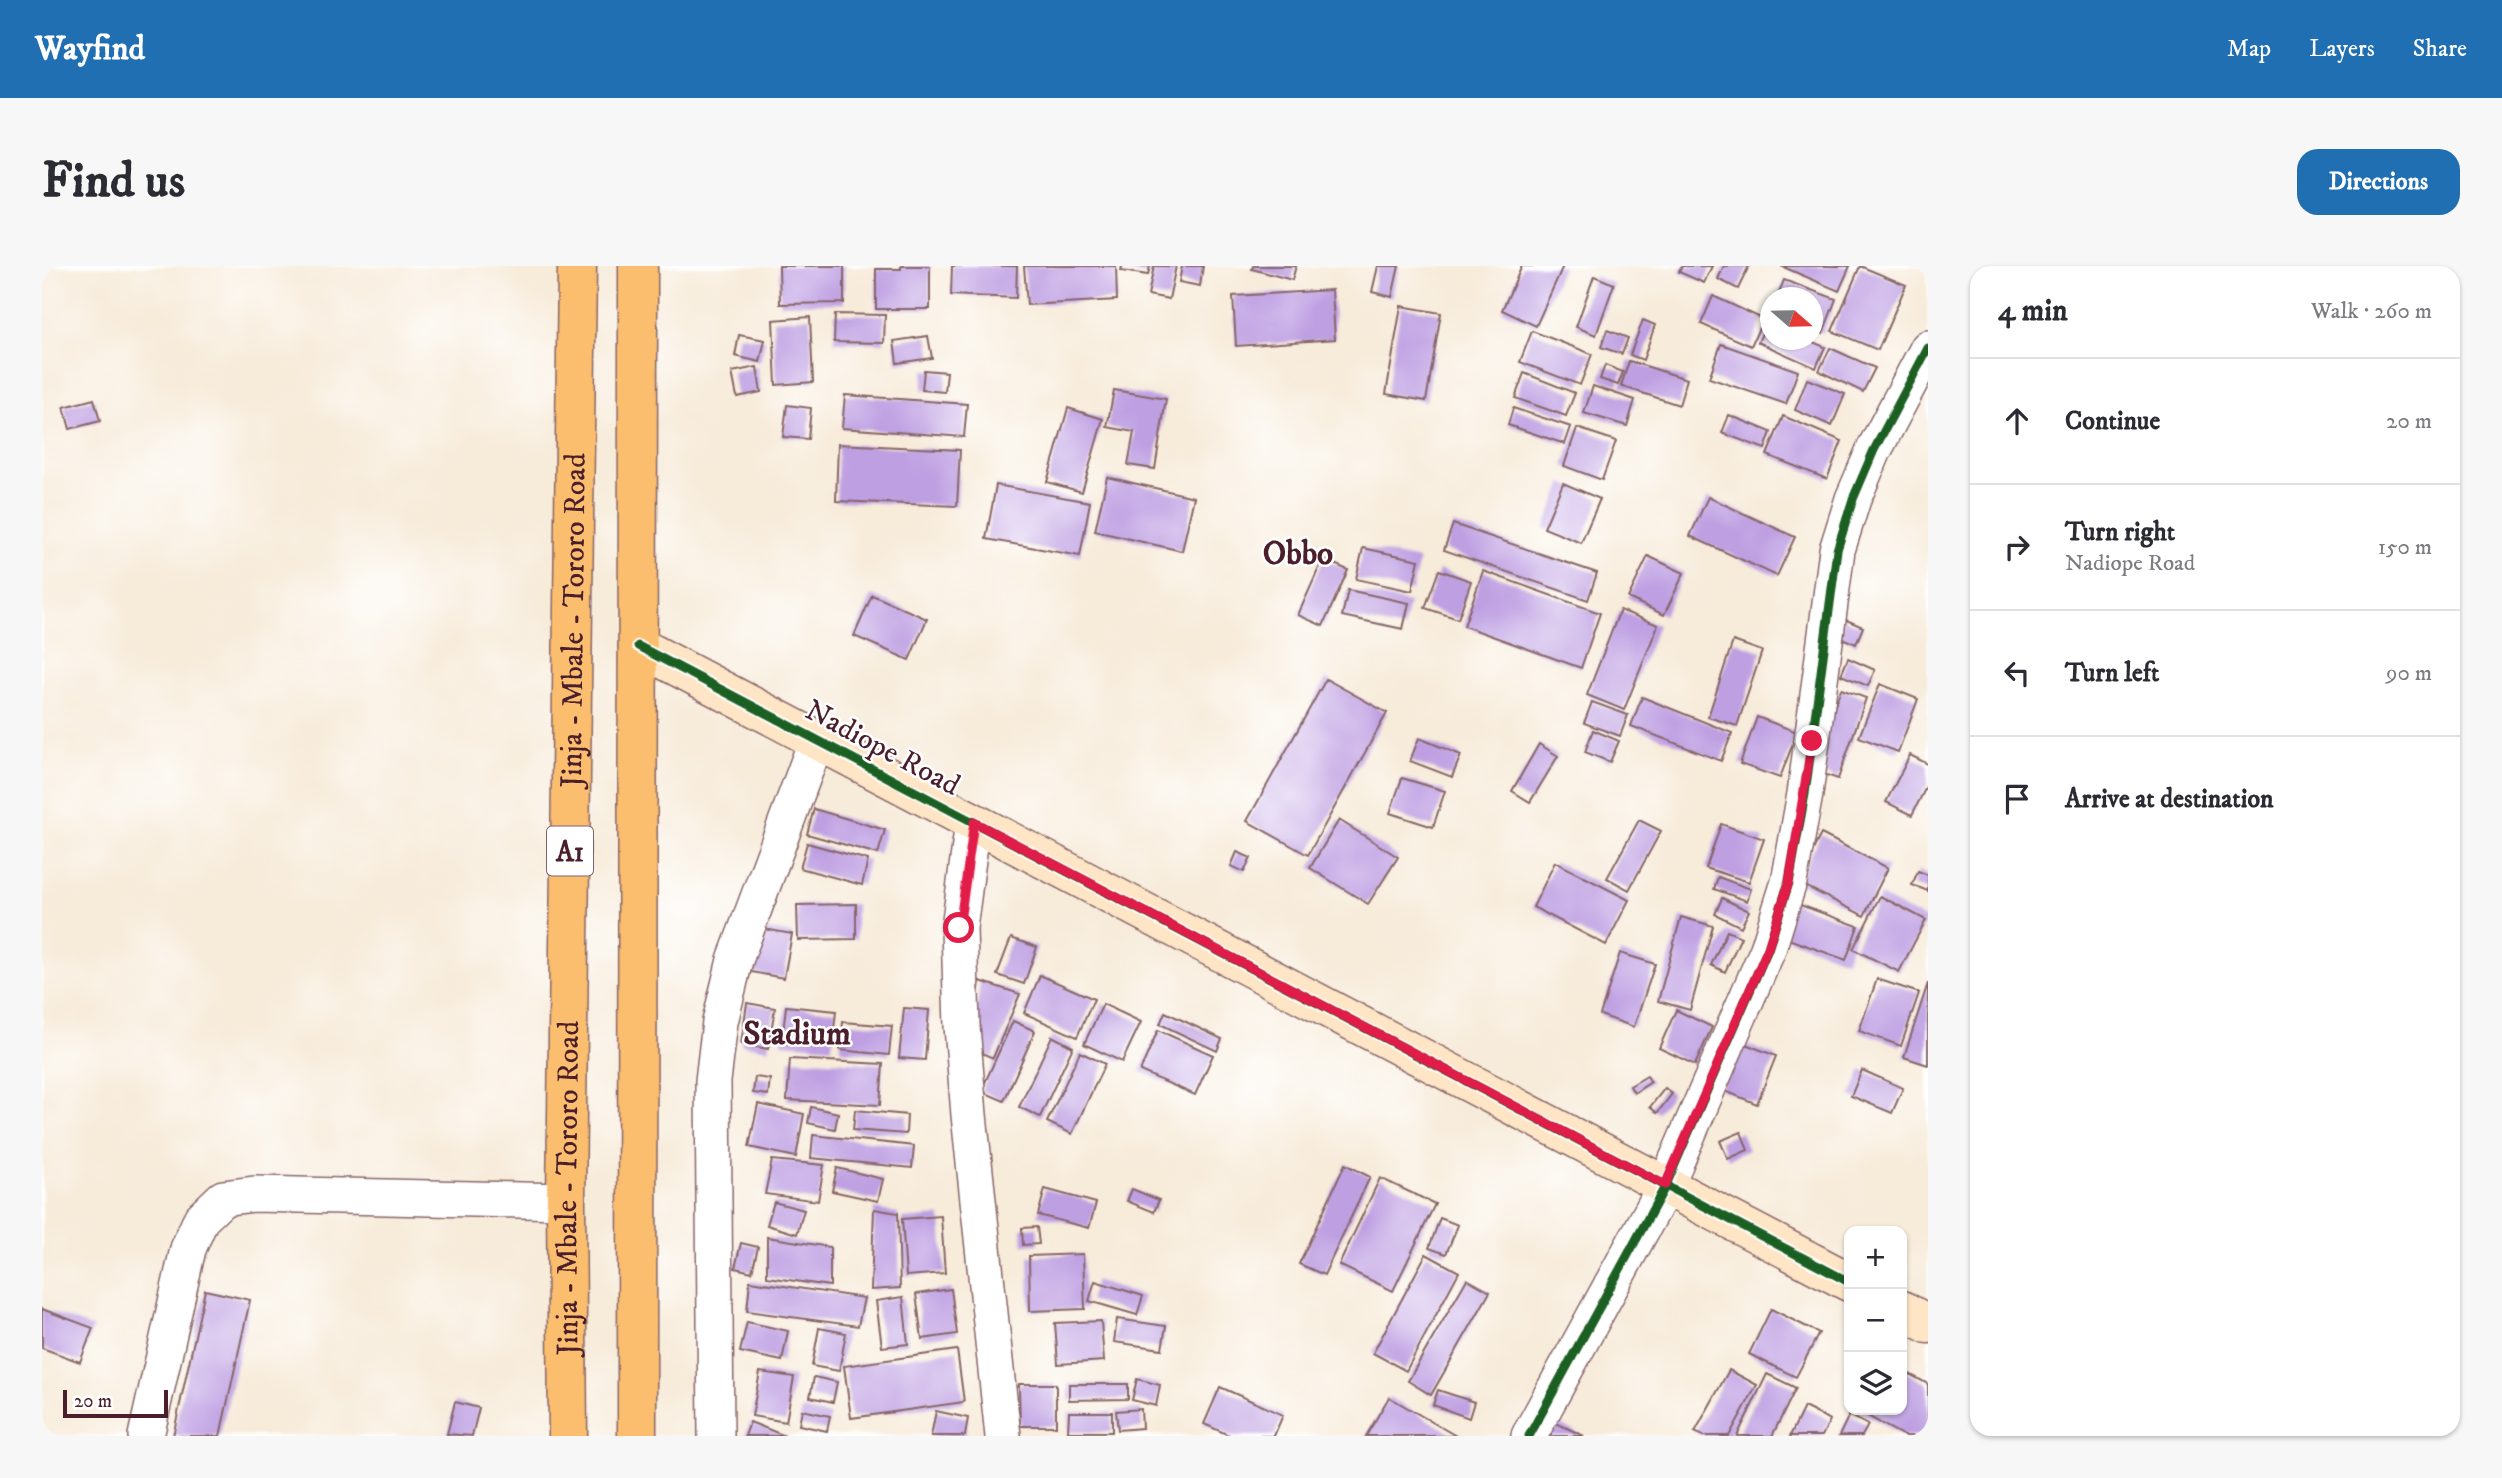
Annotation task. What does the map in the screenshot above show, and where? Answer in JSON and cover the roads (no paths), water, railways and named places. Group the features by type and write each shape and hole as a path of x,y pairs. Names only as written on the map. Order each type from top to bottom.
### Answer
{"highway":[{"name":"Jinja - Mbale - Tororo Road","path":"568,1436 566,1201 577,266"},
{"name":"Jinja - Mbale - Tororo Road","path":"637,1436 638,266"}],"street":[{"path":"1529,1436 1665,1185 1768,948 1789,882 1805,794 1838,550 1853,499 1874,450 1928,348"},
{"name":"Nadiope Road","path":"638,646 1844,1279"},
{"path":"716,1436 713,1081 720,1022 735,961 817,739"},
{"path":"974,822 959,928 962,1026 1003,1436"},
{"path":"146,1436 188,1249 201,1219 223,1198 254,1194 566,1201"},
{"path":"1907,1313 1928,1324"}],"district":[{"name":"Obbo","path":"1298,552"},
{"name":"Stadium","path":"797,1032"}]}
